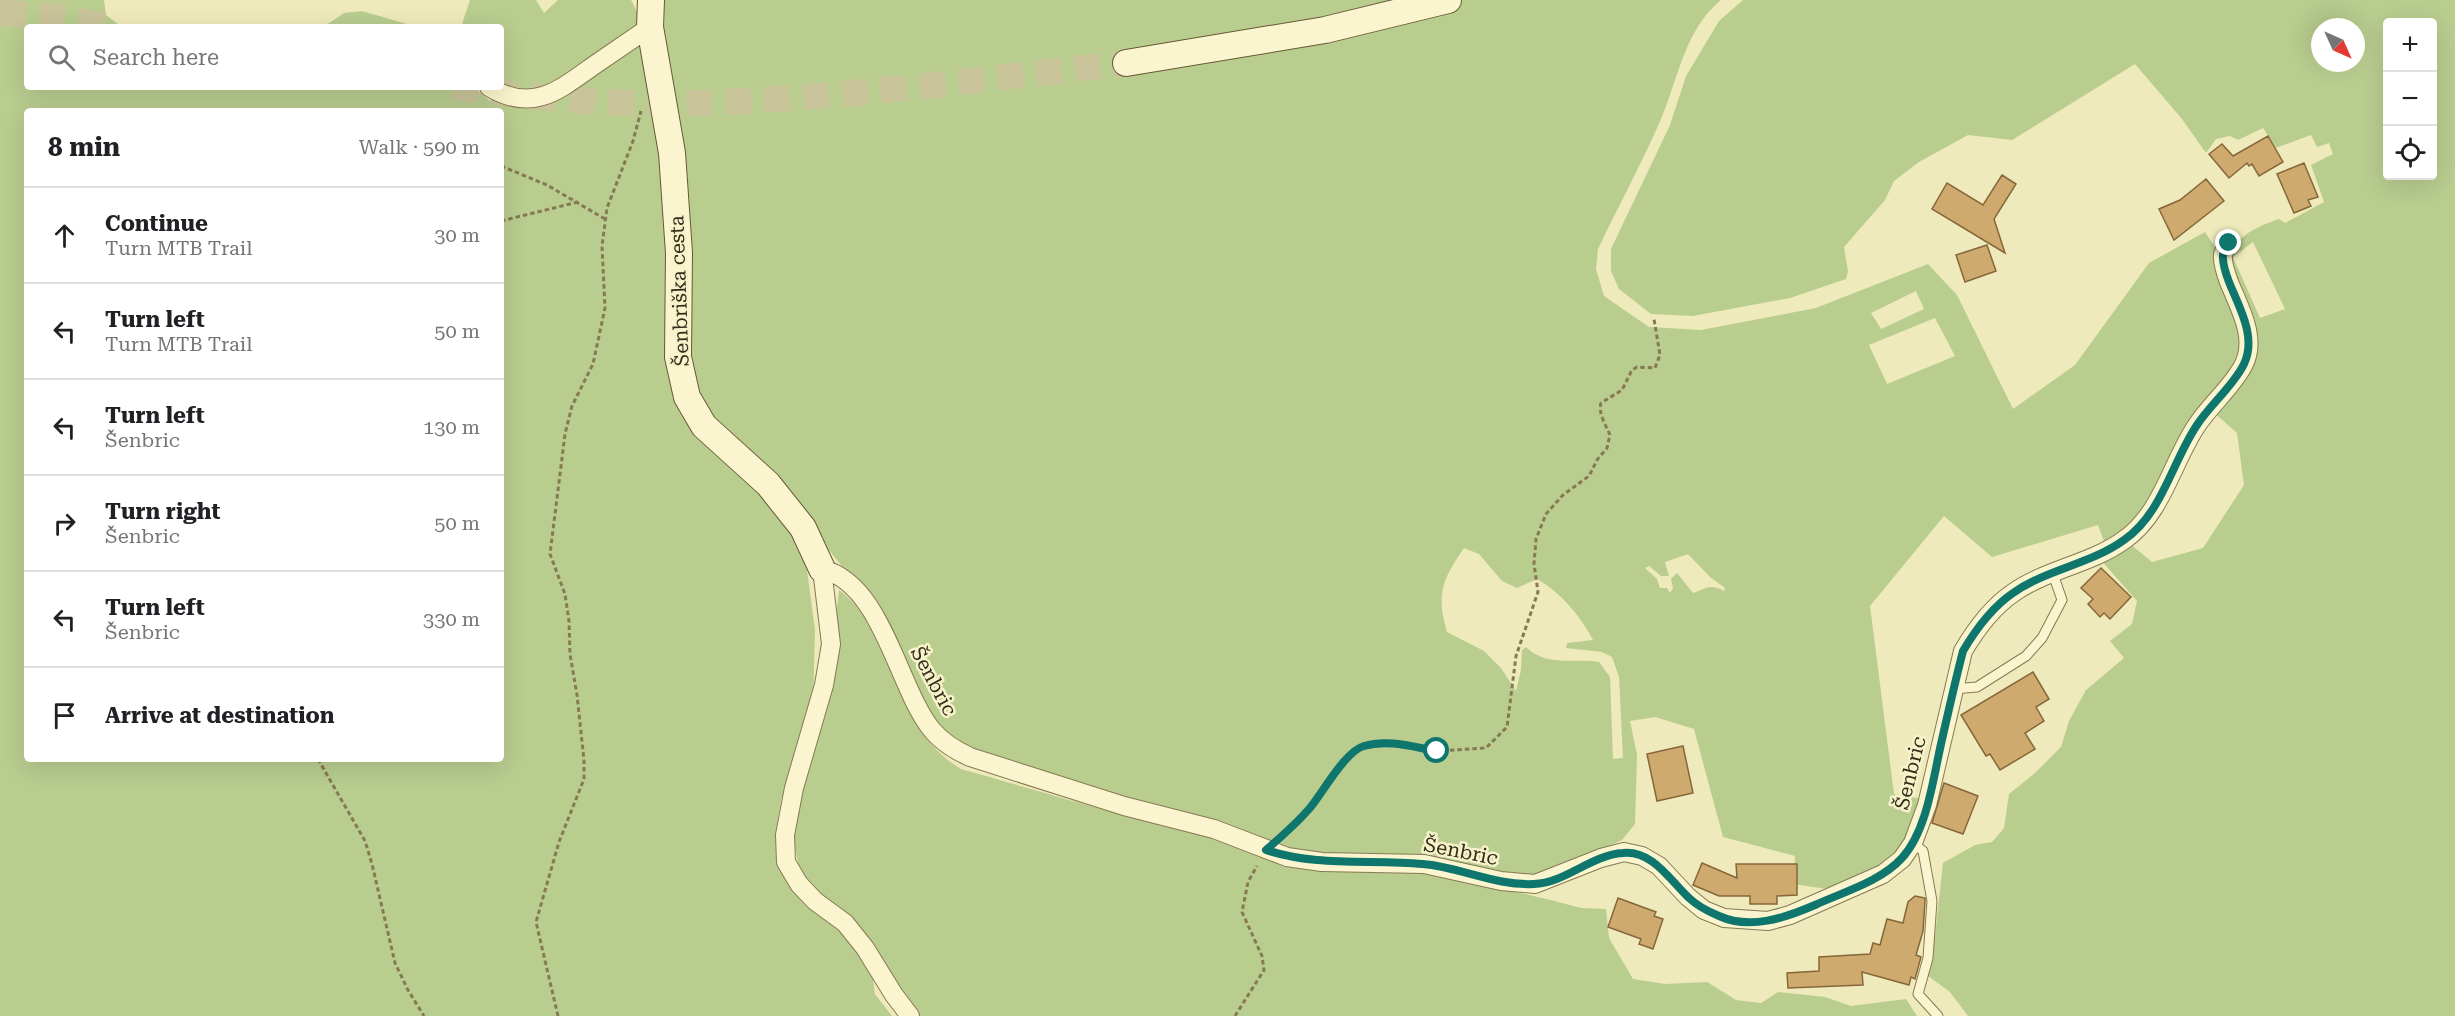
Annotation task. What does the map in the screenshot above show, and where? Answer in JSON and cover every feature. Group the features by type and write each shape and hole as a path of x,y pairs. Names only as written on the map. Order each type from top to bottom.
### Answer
{"street":[{"path":"494,90 503,95 532,99 554,94 650,27 641,0"},
{"name":"Šenbriška cesta","path":"651,0 650,27 672,153 679,253 678,357 687,397 704,426 768,484 803,528 822,569"},
{"path":"1126,63 1325,30 1448,0"},
{"name":"Šenbric","path":"822,569 833,572 853,587 872,612 931,729 948,747 970,758 1124,806 1214,829 1287,857 1322,862 1424,864 1501,881 1535,885 1601,858 1624,852 1642,856 1659,866 1688,897 1704,910 1724,918 1768,921 1790,915 1883,874 1902,859 1913,843 1927,805 1963,651 1976,630 1994,609 2014,592 2093,557 2125,540 2146,518 2197,424 2244,365 2249,349 2248,333 2225,272 2223,256 2229,243"},
{"path":"822,569 831,644 824,685 794,788 785,835 786,862 799,884 815,901 845,923 865,948 910,1016"}],"lane":[{"path":"1953,689 1977,687 2026,656 2042,638 2062,600 2053,573"},
{"path":"1913,843 1923,851 1932,901 1928,958 1918,994 1938,1016"}],"path":[{"path":"558,1016 536,922 569,815 584,779 584,760 578,696 570,654 565,594 550,554 565,435 572,406 592,364 605,308 602,246 607,208 633,141 642,110"},
{"path":"504,167 547,185 605,219"},
{"path":"504,220 579,202"},
{"path":"1235,1016 1264,970 1262,956 1242,912 1248,882 1266,850 1295,825 1312,806 1336,771 1361,746 1392,743 1437,751 1486,748 1507,727 1516,656 1538,592 1534,564 1536,539 1546,514 1563,495 1589,476 1597,460 1607,448 1610,435 1599,408 1601,403 1622,390 1632,370 1637,367 1655,368 1660,355 1654,319"},
{"path":"320,762 365,841 395,963 424,1016"}],"green space":[{"path":"0,0 104,0 106,15 118,24 24,24 24,90 477,90 489,100 511,107 542,105 643,37 668,152 669,358 771,499 805,555 815,630 813,708 781,800 775,836 779,862 808,903 859,949 871,965 875,994 892,1016 0,1016"},
{"path":"470,0 536,0 544,13 558,0 631,0 640,17 634,29 555,86 532,91 504,86 504,24 462,24"},
{"path":"657,0 1721,0 1699,25 1691,40 1661,119 1598,249 1596,269 1604,296 1649,327 1701,330 1816,308 1928,264 1957,295 2013,409 2075,365 2149,263 2205,232 2216,249 2245,343 2244,354 2140,518 2105,544 2098,525 1992,557 1944,516 1870,606 1894,794 1923,799 1898,854 1877,871 1834,890 1793,884 1795,856 1723,837 1694,729 1655,717 1630,721 1637,755 1635,824 1622,840 1546,875 1523,878 1308,855 1018,768 958,747 941,733 911,682 904,654 876,608 780,490 708,421 684,360","holes":["1916,291 1924,309 1881,329 1871,313","1935,318 1955,356 1887,384 1869,345","1464,548 1479,554 1502,581 1517,588 1537,579 1554,591 1576,613 1593,640 1567,643 1566,648 1602,652 1612,657 1619,677 1623,758 1613,759 1610,677 1599,662 1551,659 1542,657 1526,647 1522,650 1521,670 1516,691 1501,668 1484,651 1447,632 1442,597 1443,588","1688,554 1710,577 1725,588 1724,591 1711,587 1693,593 1677,573 1671,579 1673,588 1670,593 1667,588 1660,588 1657,579 1645,568 1649,566 1661,576 1669,576 1665,562"]},
{"path":"1743,0 2455,0 2455,1016 1968,1016 1950,992 1928,976 1933,955 1943,863 1975,845 1992,842 2004,828 2009,794 2061,747 2069,721 2086,690 2124,658 2110,641 2132,624 2137,601 2100,559 2129,543 2152,562 2203,548 2244,485 2237,433 2212,411 2249,368 2230,250 2258,227 2279,219 2285,223 2324,202 2311,165 2333,154 2329,143 2317,147 2311,135 2276,148 2263,128 2238,140 2230,136 2216,139 2206,153 2182,119 2135,64 2012,140 1968,135 1919,162 1894,181 1885,200 1844,247 1848,271 1846,279 1790,298 1693,316 1651,314 1619,289 1611,271 1611,249 1670,125 1686,76 1719,21","holes":["2253,242 2285,309 2260,318 2233,257"]},
{"path":"362,11 407,24 328,24 344,13"},
{"path":"839,590 858,609 873,631 908,706 922,730 939,752 961,769 1094,807 1195,832 1450,878 1581,908 1606,909 1609,938 1633,979 1665,984 1707,982 1736,1000 1761,1003 1778,992 1825,997 1851,1006 1906,999 1917,1016 908,1016 801,877 795,848 793,807 825,716"}],"building":[{"path":"2268,136 2283,162 2259,176 2252,164 2249,166 2247,163 2229,178 2209,154 2222,144 2233,156"},
{"path":"2304,163 2318,197 2308,200 2311,206 2294,213 2277,174"},
{"path":"2002,175 2016,184 1994,219 2005,253 1932,209 1947,183 1983,205"},
{"path":"2206,179 2224,201 2174,240 2159,209 2180,200"},
{"path":"1987,245 1996,271 1965,282 1956,255"},
{"path":"2101,568 2131,597 2110,619 2104,613 2100,617 2088,604 2093,599 2081,588"},
{"path":"2033,672 2049,699 2036,707 2044,721 2025,733 2035,749 2000,770 1990,754 1986,756 1961,715"},
{"path":"1683,746 1693,793 1657,801 1647,754"},
{"path":"1944,783 1978,796 1963,834 1932,823"},
{"path":"1702,863 1737,878 1736,864 1797,864 1797,895 1777,896 1777,904 1750,904 1750,896 1719,896 1693,885"},
{"path":"1915,896 1925,898 1923,931 1916,955 1921,957 1915,979 1911,977 1909,985 1862,972 1863,985 1788,988 1787,973 1819,971 1819,957 1870,954 1873,943 1880,945 1887,919 1903,923 1908,902"},
{"path":"1618,898 1656,912 1654,916 1663,919 1653,949 1639,944 1641,939 1608,927"}],"tunnel":[{"path":"0,13 54,16 98,24"},
{"path":"480,90 605,102 666,104 751,101 858,92 1126,63"}],"route":[{"path":"1437,751 1392,743 1361,746 1336,771 1312,806 1295,825 1266,850 1287,857 1322,862 1424,864 1501,881 1535,885 1601,858 1624,852 1642,856 1659,866 1688,897 1704,910 1724,918 1745,921 1768,921 1790,915 1883,874 1902,859 1913,843 1927,805 1963,651 1976,630 1994,609 2014,592 2093,557 2125,540 2146,518 2197,424 2244,365 2249,349 2248,333 2225,272 2223,256 2229,243"}]}
